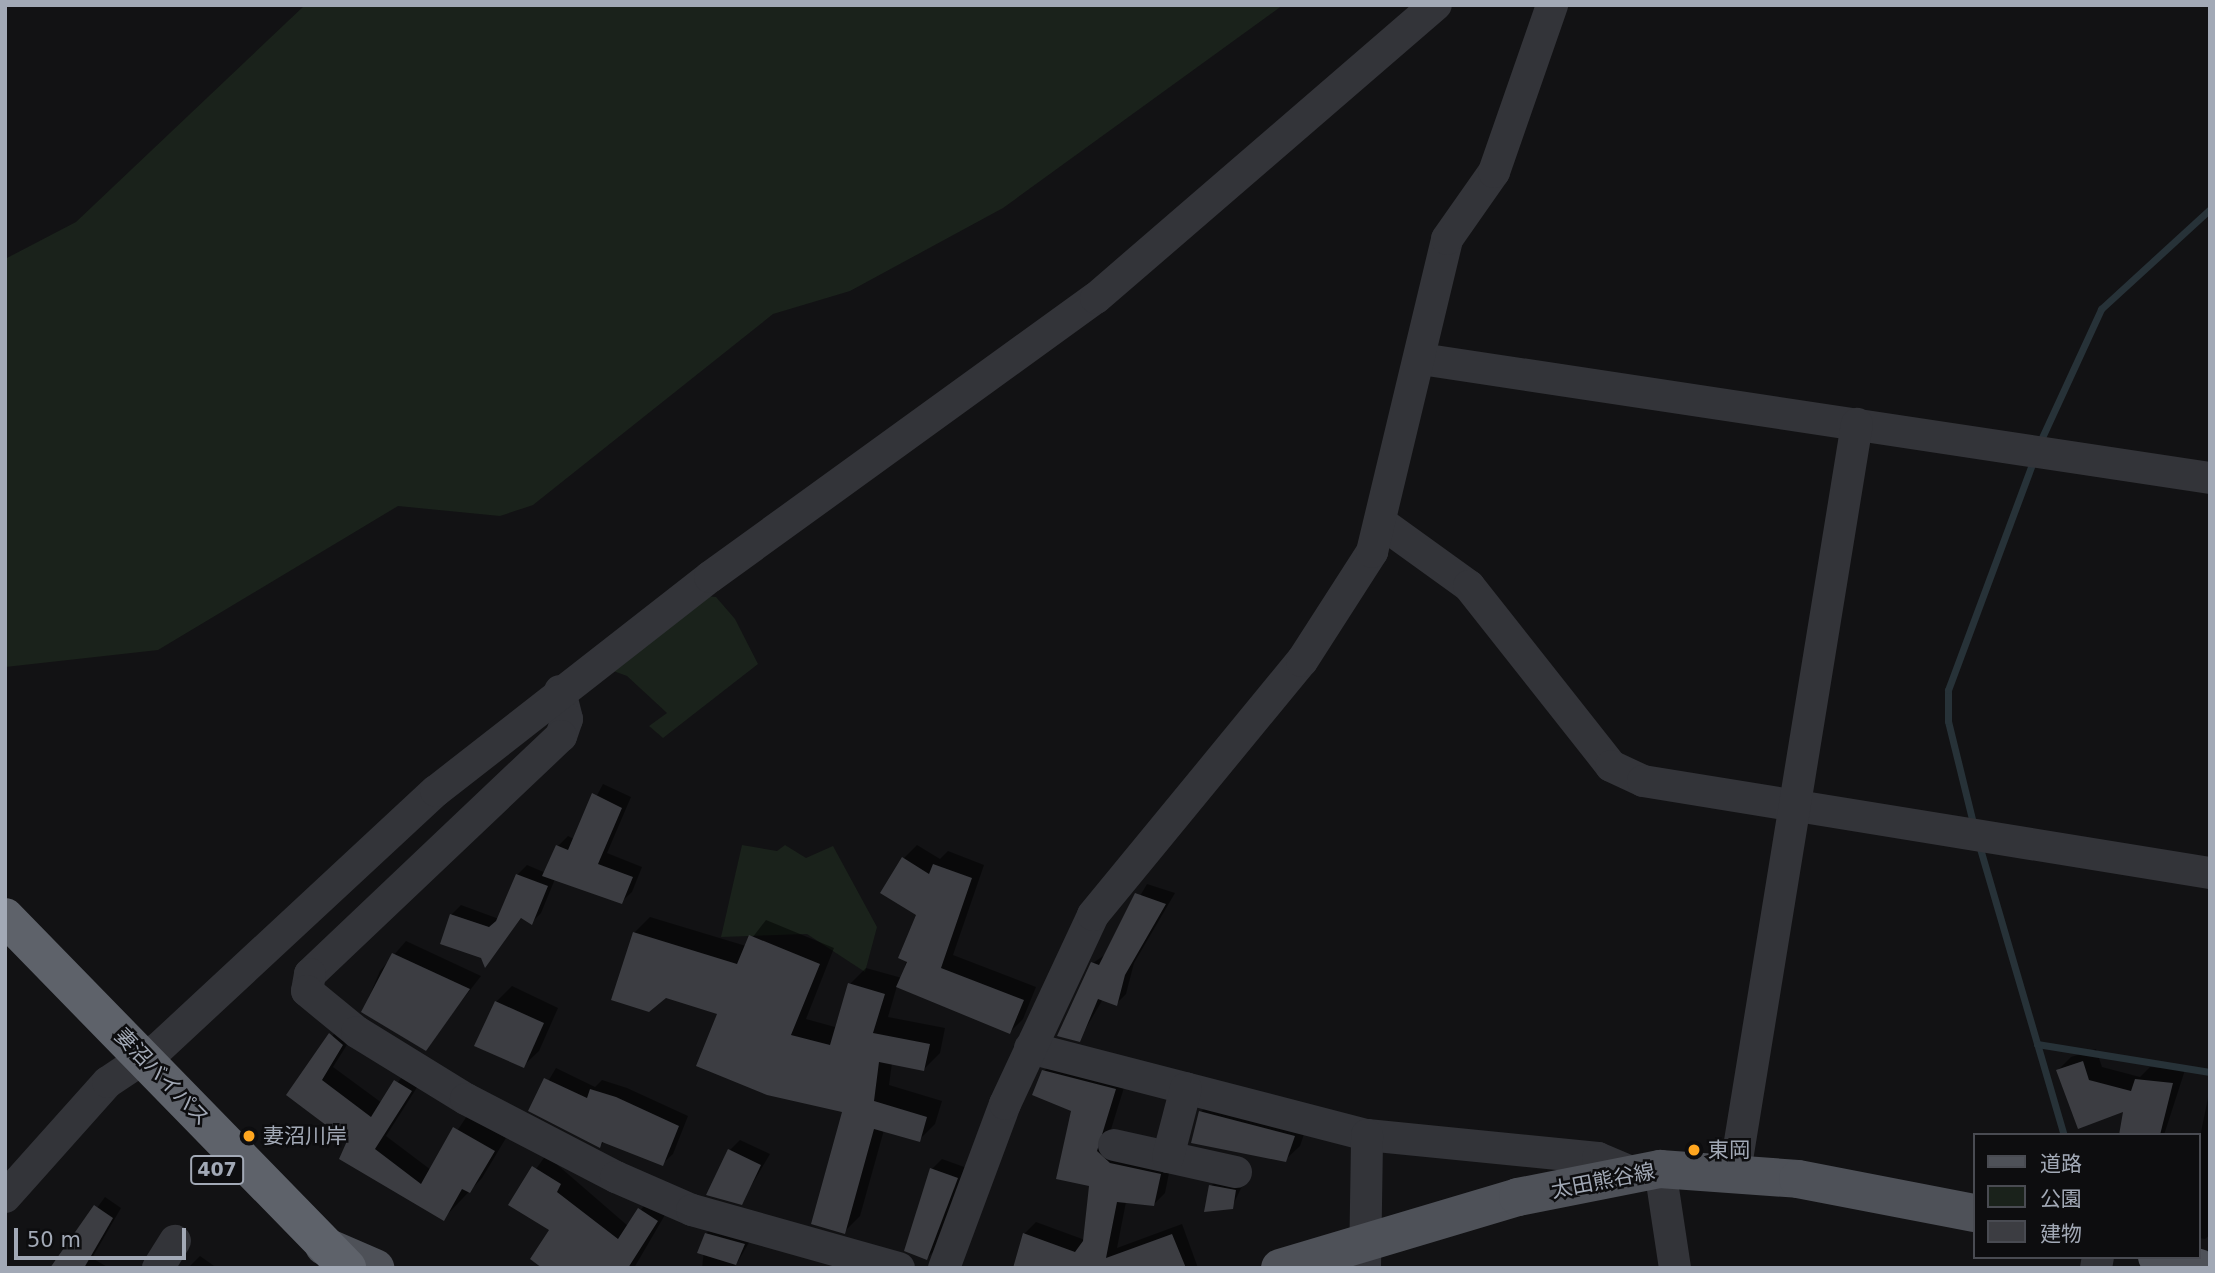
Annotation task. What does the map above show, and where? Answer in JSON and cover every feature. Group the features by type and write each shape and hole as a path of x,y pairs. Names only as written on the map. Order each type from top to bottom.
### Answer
{"highway":[{"name":"妻沼バイパス","path":"5,916 124,1055"},
{"name":"妻沼バイパス","path":"5,951 124,1055 327,1260"}],"main road":[{"name":"太田熊谷線","path":"1280,1268 1365,1254 1518,1197 1648,1172 1735,1172 1974,1213"},
{"path":"2165,1259 2199,1268"},
{"path":"327,1260 375,1268"}],"street":[{"path":"5,1196 124,1055 426,800 560,691 1096,298 1436,5"},
{"path":"944,1268 1030,1048 1093,915 1302,661 1383,524 1447,240 1494,172 1552,5"},
{"path":"1421,359 2210,478"},
{"path":"1735,1172 1797,806 1857,424"},
{"path":"1383,524 1469,586 1611,766 1643,781 2210,873"},
{"path":"560,691 566,719 561,736 310,974 307,991 358,1032 466,1099 616,1177 691,1210 822,1257 899,1268"},
{"path":"1030,1048 1367,1136 1598,1158 1648,1172 1675,1268"},
{"path":"1168,1157 1186,1088"},
{"path":"1365,1254 1367,1136"},
{"path":"1114,1145 1236,1172"},
{"path":"158,1268 175,1241"}],"green space":[{"path":"305,5 1283,5 1003,208 850,291 773,314 533,505 500,516 398,506 158,650 5,667 5,259 76,222"},
{"path":"706,596 716,597 735,619 758,664 663,738 649,726 667,713 627,676 608,669"},
{"path":"742,845 777,851 785,845 806,858 833,846 877,927 865,972 807,934 721,937"}],"building":[{"path":"592,793 622,808 598,864 633,877 622,904 542,876 556,845 568,850"},
{"path":"902,857 929,874 933,864 972,878 941,968 1024,1000 1010,1034 896,987 907,962 898,958 916,915 880,893"},
{"path":"516,874 548,886 532,925 521,918 485,968 481,958 440,944 450,914 489,927 496,921"},
{"path":"1135,893 1166,904 1125,975 1117,1006 1098,999 1080,1042 1057,1036 1091,962 1099,965"},
{"path":"633,932 737,964 749,935 820,964 791,1035 830,1045 848,983 885,994 873,1033 930,1044 924,1071 879,1062 874,1101 927,1117 920,1142 874,1129 845,1234 811,1224 842,1112 767,1095 696,1066 717,1014 666,998 649,1012 611,1000"},
{"path":"392,953 470,989 426,1051 361,1012"},
{"path":"495,1001 544,1023 524,1068 474,1046"},
{"path":"329,1033 343,1045 322,1080 371,1117 394,1080 412,1091 375,1149 421,1184 453,1127 495,1151 470,1193 462,1189 444,1221 339,1159 347,1141 286,1095"},
{"path":"2083,1061 2089,1080 2131,1091 2135,1079 2173,1083 2160,1133 2119,1133 2123,1112 2078,1129 2056,1070"},
{"path":"1042,1070 1116,1089 1097,1151 1110,1163 1161,1174 1154,1206 1117,1202 1106,1258 1172,1234 1186,1268 1013,1268 1023,1233 1075,1252 1083,1241 1089,1186 1056,1179 1071,1111 1032,1095"},
{"path":"544,1078 587,1098 590,1089 616,1097 679,1126 663,1166 602,1142 600,1148 528,1111"},
{"path":"1199,1111 1295,1136 1286,1162 1191,1143"},
{"path":"728,1149 761,1165 742,1205 706,1195"},
{"path":"532,1166 561,1184 557,1192 618,1239 638,1208 658,1221 628,1268 542,1268 530,1259 549,1230 508,1205"},
{"path":"930,1168 958,1178 927,1260 904,1251"},
{"path":"1209,1185 1236,1190 1233,1209 1204,1212"},
{"path":"94,1205 113,1218 84,1268 50,1268"},
{"path":"705,1233 745,1244 736,1265 697,1253"}],"waterway":[{"path":"2039,444 2101,309 2210,209"},
{"path":"1974,827 1948,721 1948,690 2034,459"},
{"path":"1979,845 2063,1133"},
{"path":"2037,1044 2210,1072"}],"place":[{"name":"妻沼川岸","path":"249,1136"},
{"name":"東岡","path":"1694,1150"}]}
